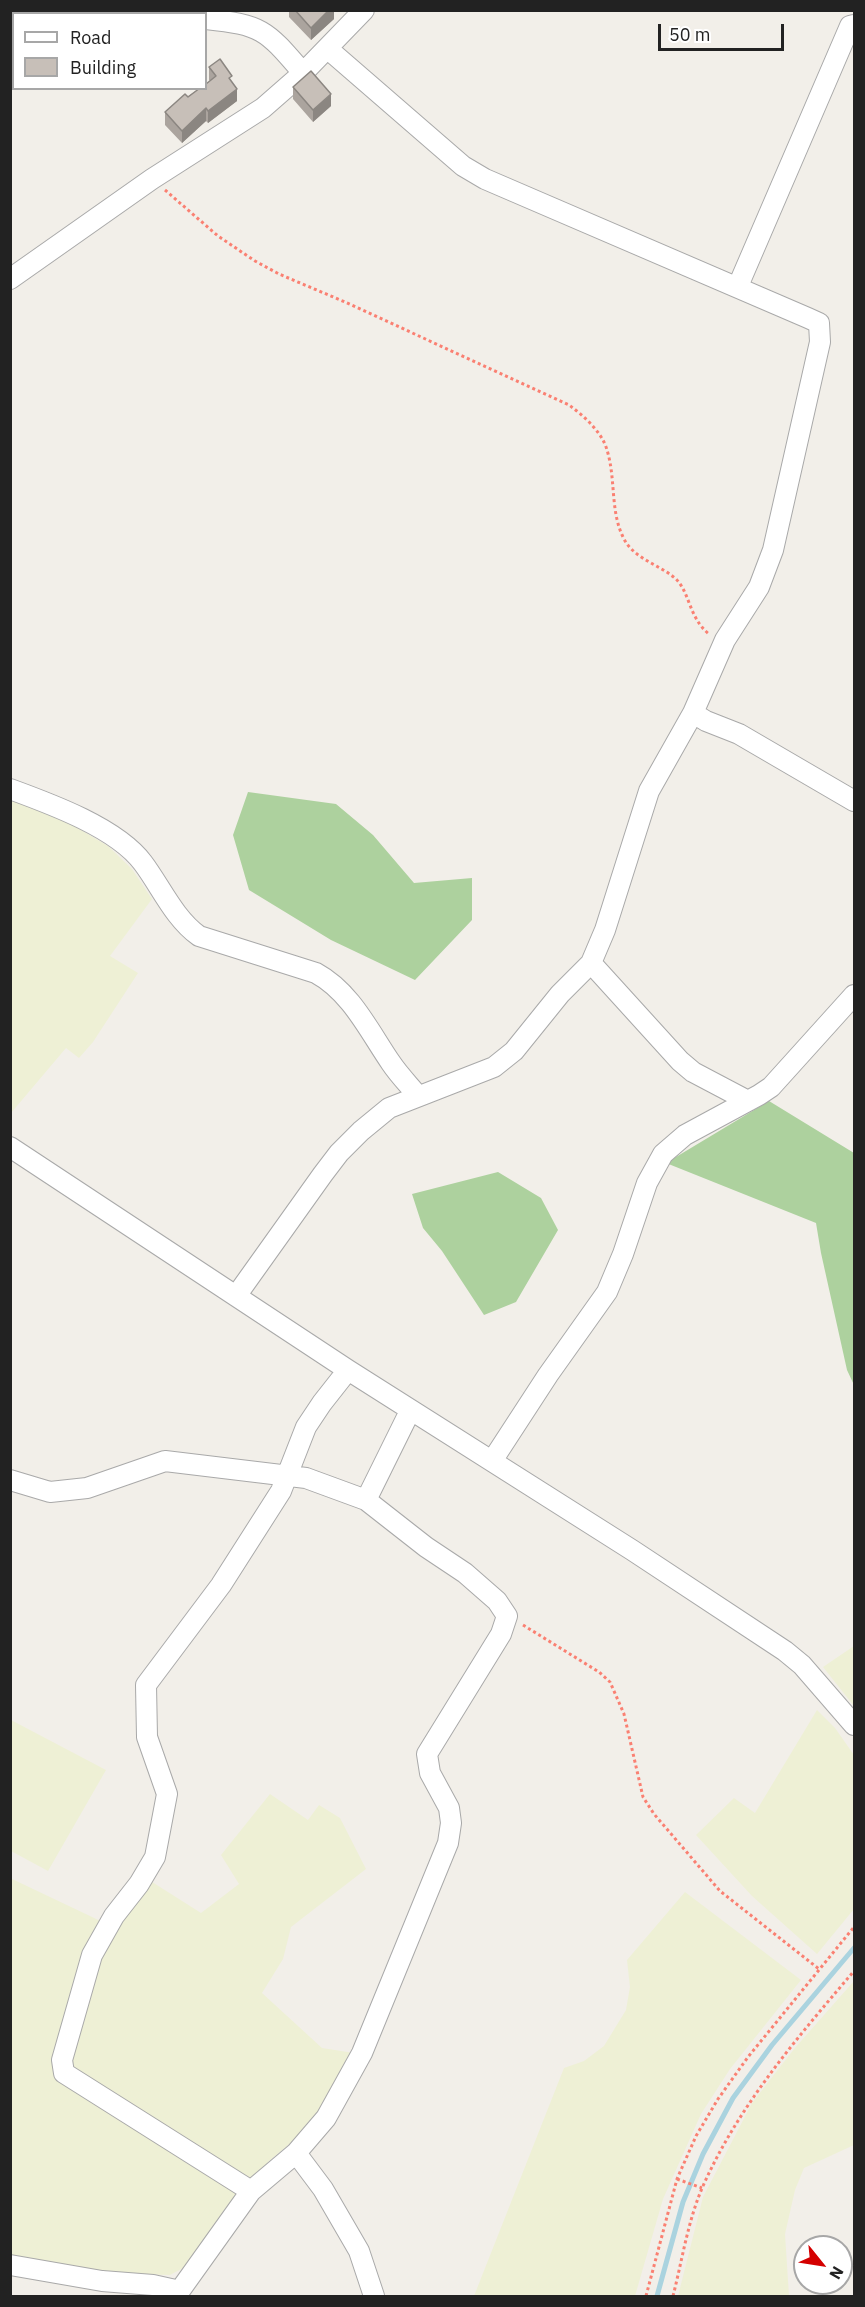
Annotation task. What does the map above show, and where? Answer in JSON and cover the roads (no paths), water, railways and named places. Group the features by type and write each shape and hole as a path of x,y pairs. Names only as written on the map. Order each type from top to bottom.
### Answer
{"street":[{"path":"10,279 152,179 263,108 328,49 364,10"},
{"path":"207,19 241,23 260,30 275,40 303,73"},
{"path":"738,286 850,20"},
{"path":"236,1296 339,1153 389,1108 494,1067 514,1051 560,994 591,963 605,930 649,791 693,713 725,640 759,587 773,550 820,332 819,323 738,286 485,179 464,166 328,49"},
{"path":"693,713 706,721 739,734 855,801"},
{"path":"10,789 53,805 115,837 142,861 188,928 199,936 316,973 331,981 349,1000 393,1066 418,1096"},
{"path":"591,963 680,1061 693,1072 748,1101"},
{"path":"492,1461 607,1292 623,1254 647,1183 663,1154 685,1135 771,1087 855,995"},
{"path":"10,1147 410,1411 492,1461 785,1651 802,1665 855,1725"},
{"path":"251,2191 64,2073 62,2060 92,1955 114,1917 139,1884 155,1857 166,1794 147,1737 146,1685 221,1585 281,1491 306,1427 348,1370"},
{"path":"366,1500 410,1411"},
{"path":"10,1480 50,1492 87,1488 165,1461 306,1478 366,1500 426,1547 465,1573 497,1601 507,1616 501,1634 428,1754 430,1773 449,1808 451,1823 442,1859 362,2053 326,2118 296,2152 251,2191 178,2294 153,2285 102,2281 10,2265"},
{"path":"296,2152 323,2189 359,2250 374,2296"}],"waterway":[{"path":"657,2296 683,2202 703,2154 733,2098 772,2045 854,1948"}]}
